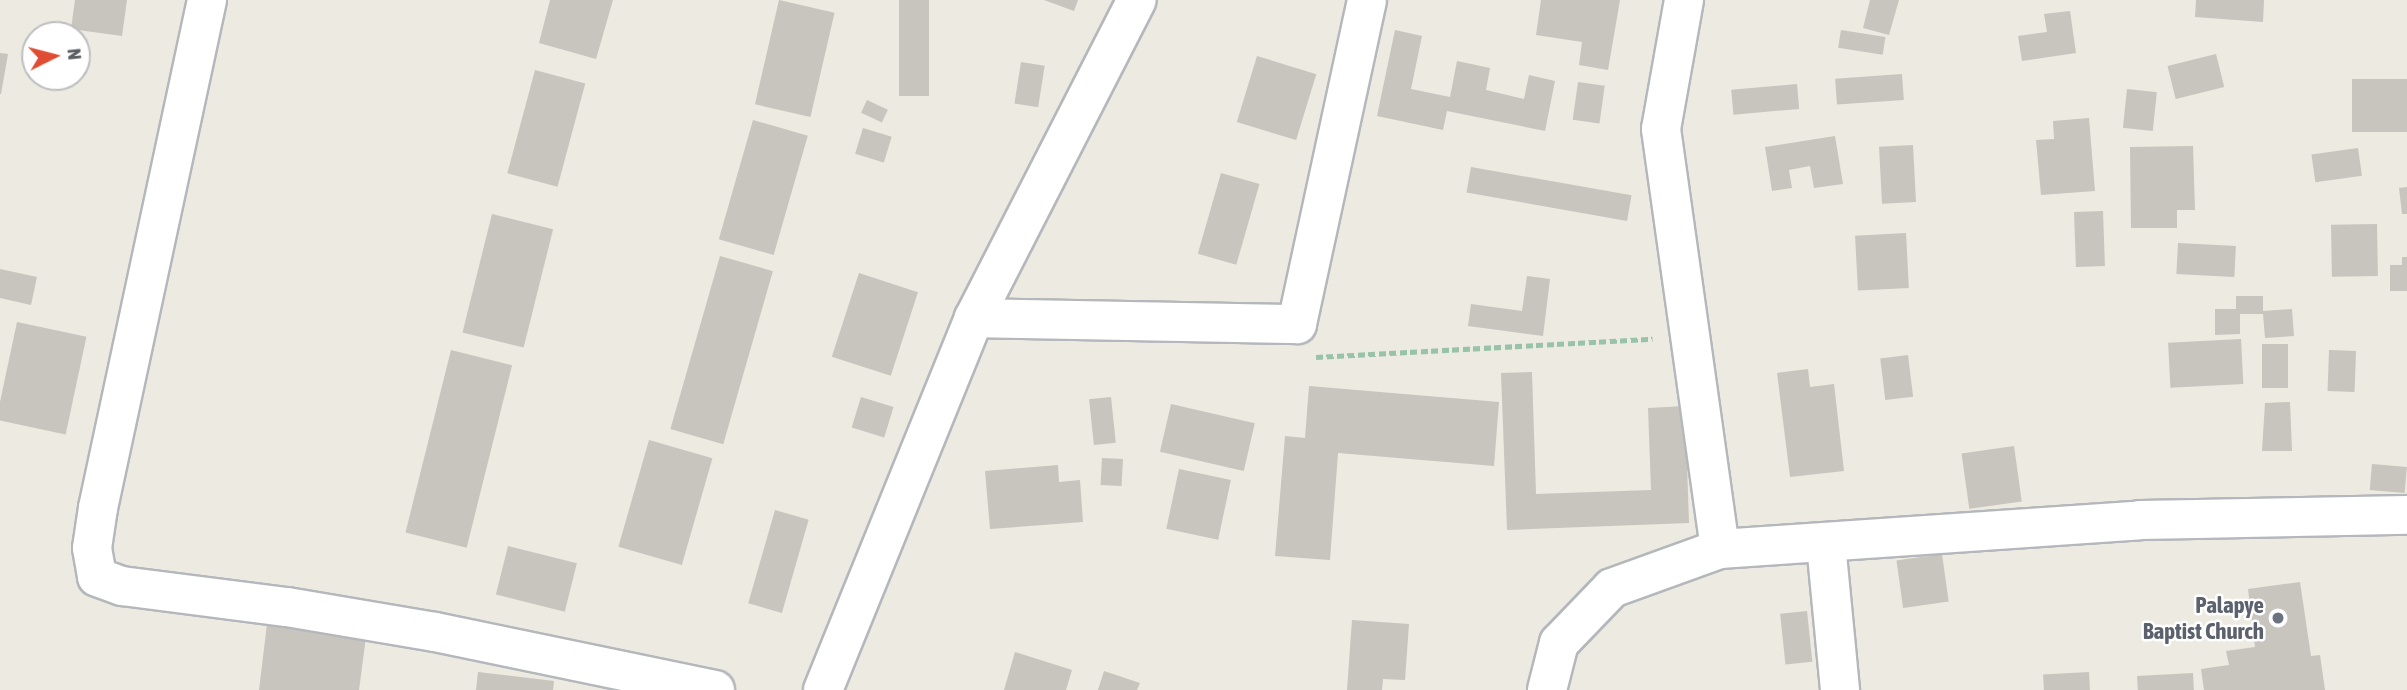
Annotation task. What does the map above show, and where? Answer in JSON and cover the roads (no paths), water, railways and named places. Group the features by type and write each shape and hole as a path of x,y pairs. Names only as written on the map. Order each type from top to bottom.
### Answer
{"street":[{"path":"207,0 98,508 92,548 97,577 122,586 287,607 435,632 715,690"},
{"path":"823,690 974,318 1137,0"},
{"path":"974,318 1297,324 1367,0"},
{"path":"1684,0 1661,129 1720,549"},
{"path":"1547,690 1559,643 1612,589 1720,549 1826,544 2140,520 2407,515"},
{"path":"1826,544 1840,690"}],"place":[{"name":"Palapye Baptist Church","path":"2278,618"}]}
